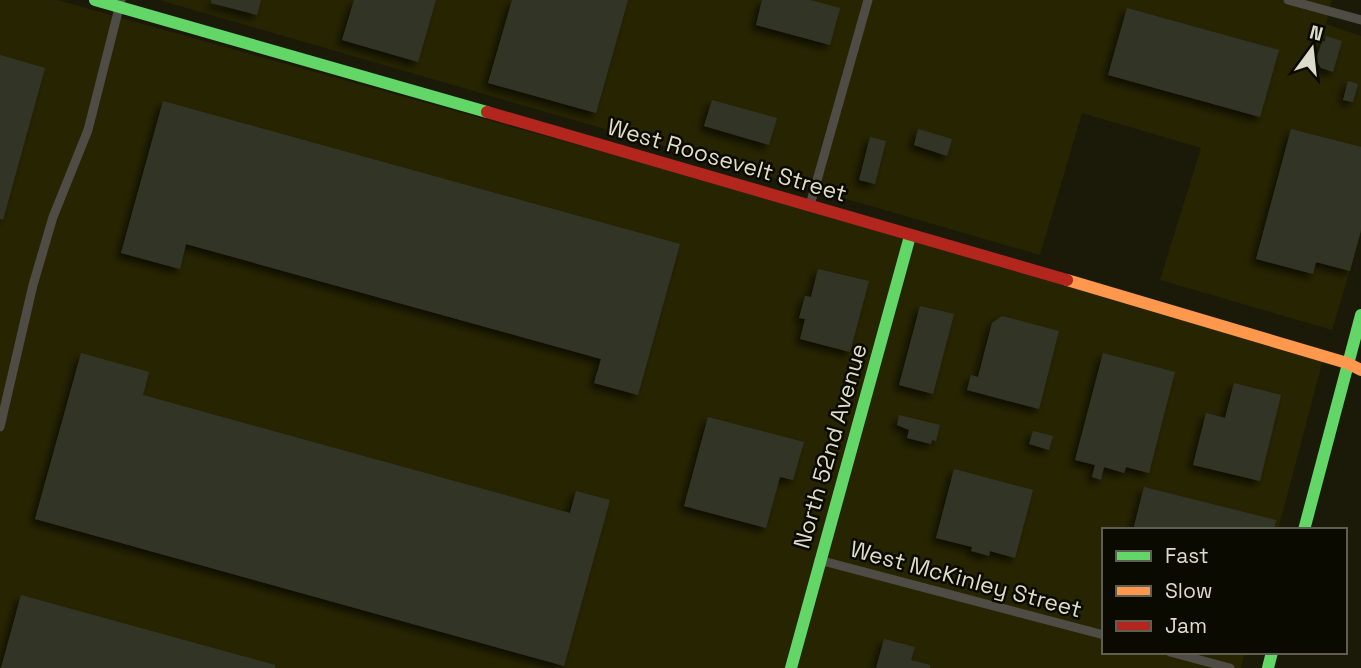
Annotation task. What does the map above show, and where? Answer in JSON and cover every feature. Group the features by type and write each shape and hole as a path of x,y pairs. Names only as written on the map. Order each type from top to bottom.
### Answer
{"street":[{"name":"West Roosevelt Street","path":"95,0 120,4 810,205 1347,363 1361,370"},
{"path":"810,205 868,0"},
{"path":"1288,0 1361,20"},
{"path":"0,426 33,285 53,217 88,130 120,4"},
{"name":"North 52nd Avenue","path":"791,668 910,236"},
{"path":"1305,528 1361,315"},
{"name":"West Roosevelt Street","path":"1347,363 1361,363"},
{"name":"West McKinley Street","path":"819,560 1102,634"},
{"path":"1178,654 1230,668"}],"shaded area":[{"path":"0,0 57,0 1324,356 1279,528 1102,528 1102,654 1244,654 1241,668 0,668"},
{"path":"159,0 1332,0 1326,24 1361,36 1361,233 1332,330 1160,280 1201,148 1082,113 1040,255"}],"building":[{"path":"211,0 261,0 257,15 211,3"},
{"path":"354,0 436,0 418,62 342,40"},
{"path":"512,0 628,0 596,113 488,83"},
{"path":"762,0 810,0 840,8 830,45 756,25"},
{"path":"1127,8 1279,50 1260,117 1108,75"},
{"path":"1326,36 1342,41 1333,72 1321,68 1316,60"},
{"path":"0,55 45,68 3,220 0,219"},
{"path":"1348,81 1358,84 1353,102 1343,100"},
{"path":"712,100 777,118 769,145 704,126"},
{"path":"163,101 680,244 638,395 594,383 601,359 186,244 180,269 121,253"},
{"path":"918,129 952,139 947,156 914,145"},
{"path":"1291,129 1361,147 1361,230 1350,271 1316,262 1313,274 1256,259"},
{"path":"870,137 886,141 875,184 859,180"},
{"path":"818,269 869,281 850,352 800,339 805,319 799,318 805,296 811,297"},
{"path":"920,306 954,314 933,394 899,385"},
{"path":"1002,316 1059,331 1039,409 967,390 971,375 978,377 992,323"},
{"path":"81,353 149,372 143,395 570,513 576,491 610,500 564,666 35,519"},
{"path":"1103,353 1175,372 1149,473 1126,467 1124,473 1104,467 1101,480 1092,477 1095,465 1075,460"},
{"path":"1234,383 1281,395 1260,481 1193,465 1206,413 1225,418"},
{"path":"899,415 940,425 936,441 932,440 931,444 907,438 909,430 897,425"},
{"path":"708,417 804,442 793,480 780,477 766,528 684,506"},
{"path":"1033,431 1053,436 1049,450 1029,444"},
{"path":"954,469 1033,490 1015,558 990,551 989,556 971,551 972,547 936,538"},
{"path":"1144,487 1276,520 1274,528 1134,528"},
{"path":"21,595 275,665 275,668 1,668"},
{"path":"884,639 915,647 911,660 930,665 930,668 876,668"}],"traffic: fast":[{"path":"95,0 487,112"},
{"path":"791,668 910,236"},
{"path":"1305,528 1361,315"},
{"path":"1268,668 1272,654"}],"traffic: slow":[{"path":"1067,280 1347,363 1361,370"}],"traffic: jam":[{"path":"487,112 1067,280"}]}
